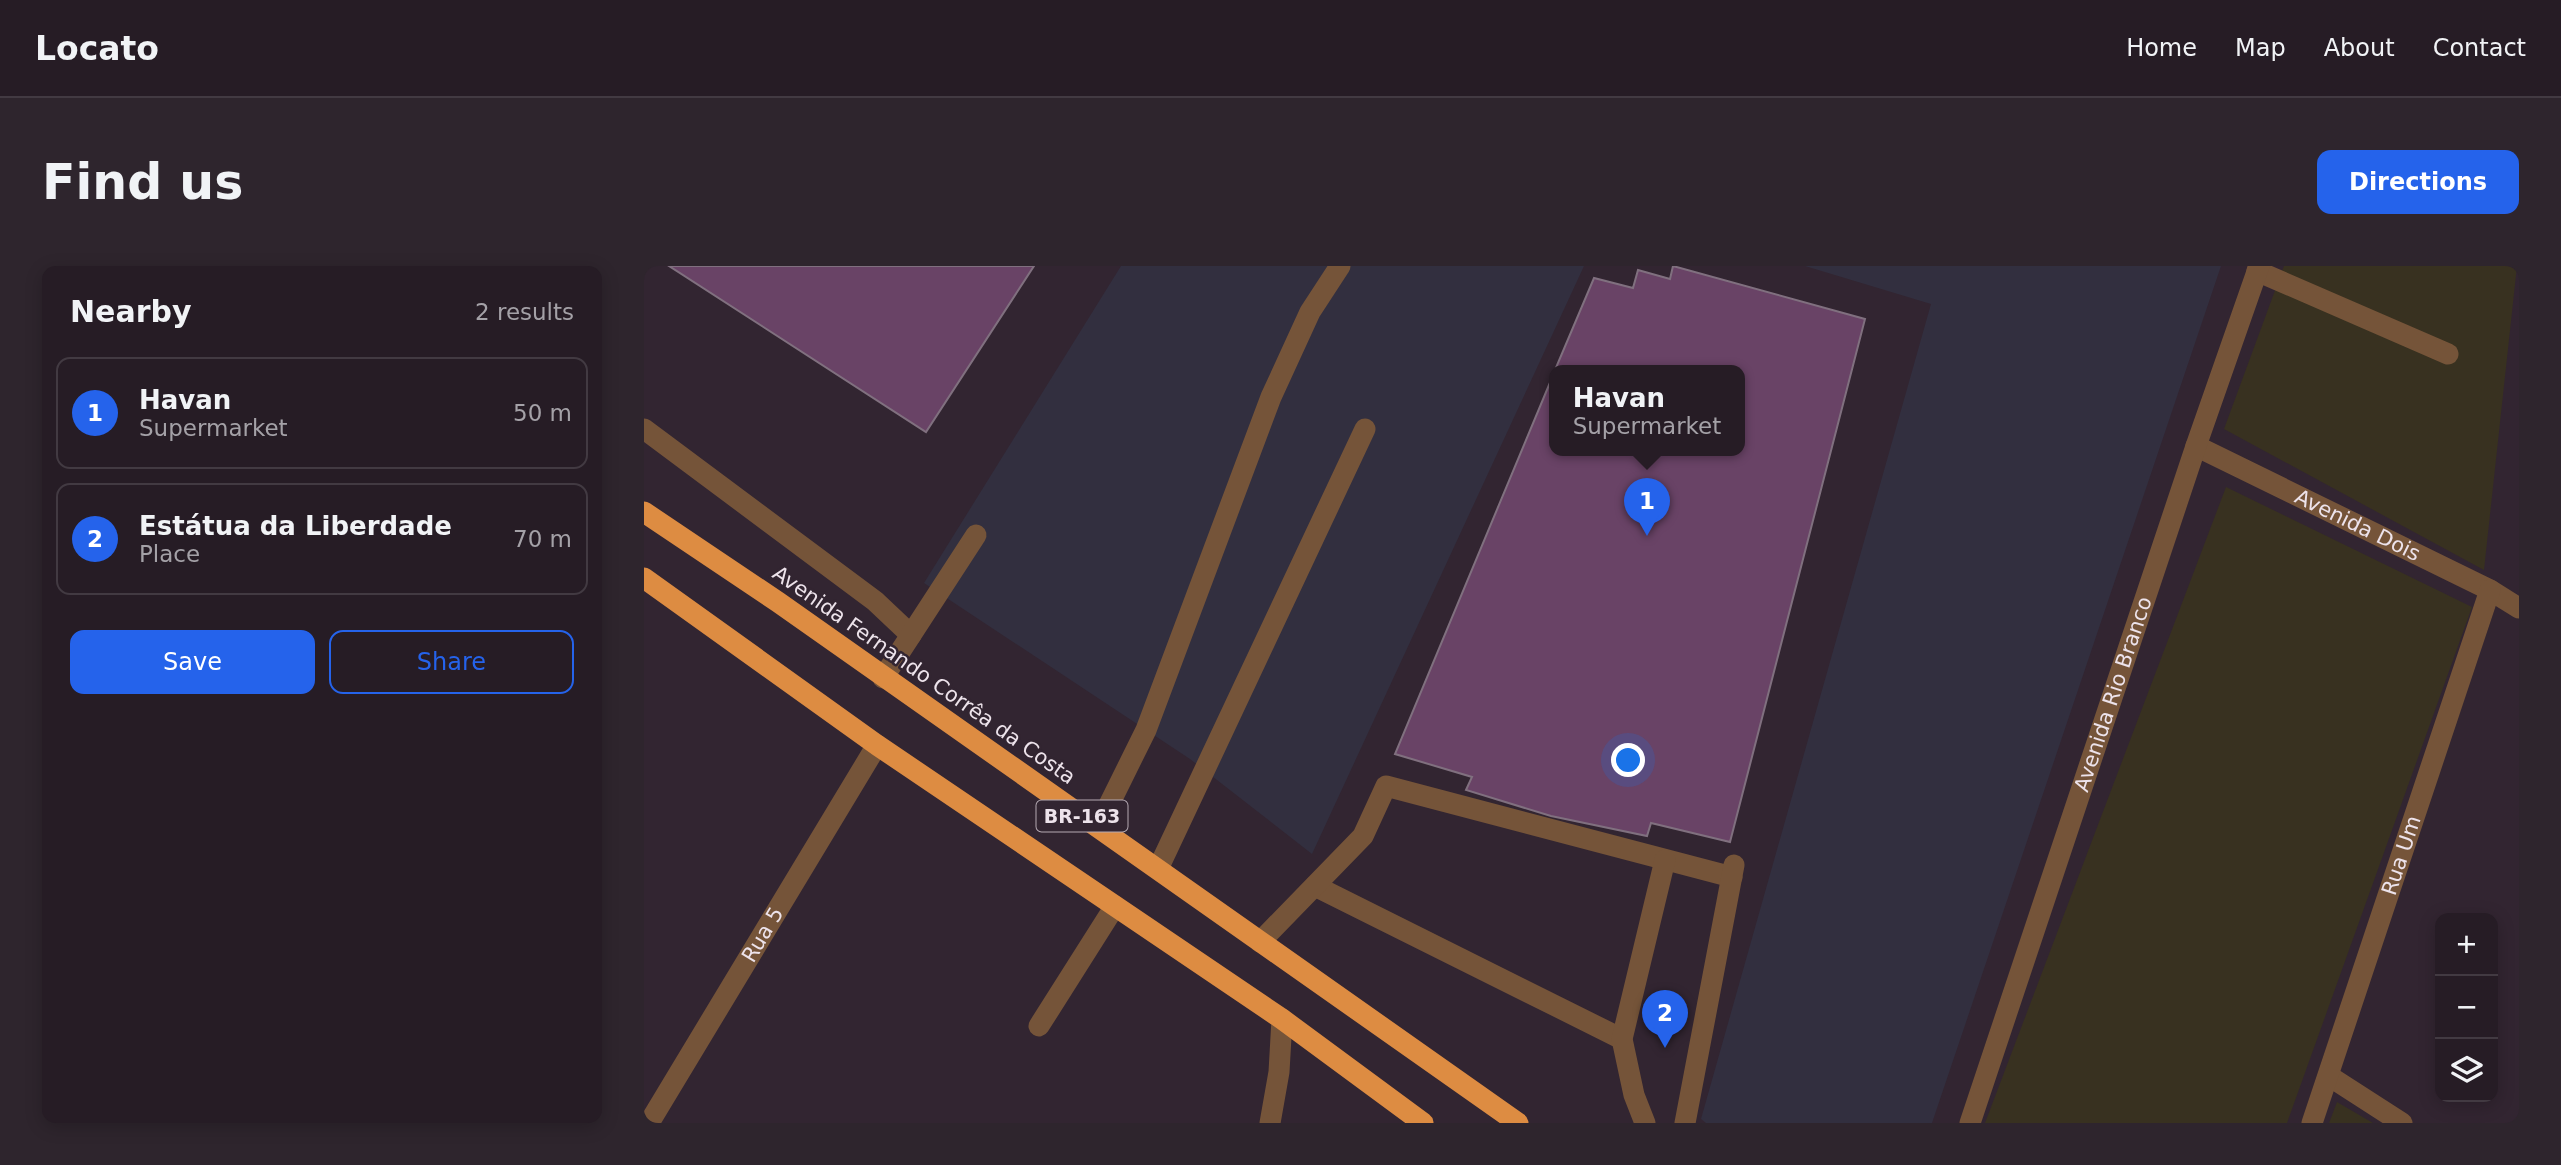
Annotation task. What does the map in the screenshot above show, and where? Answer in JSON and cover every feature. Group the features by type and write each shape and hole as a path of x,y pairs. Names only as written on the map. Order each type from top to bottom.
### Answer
{"highway":[{"name":"Avenida Fernando Corrêa da Costa","path":"644,512 1518,1123"},
{"name":"BR-163","path":"644,578 877,745 1282,1019 1423,1123"}],"street":[{"path":"1098,827 1146,730 1271,397 1310,312 1340,266"},
{"path":"2258,268 2448,354"},
{"name":"Avenida Rio Branco","path":"1970,1123 2258,268"},
{"path":"644,429 874,601 911,635"},
{"path":"1158,869 1365,429"},
{"name":"Avenida Dois","path":"2196,446 2490,590 2519,608"},
{"path":"883,678 975,536"},
{"name":"Rua Um","path":"2312,1123 2490,590"},
{"name":"Rua 5","path":"649,1123 877,745"},
{"path":"1260,942 1363,835 1386,786 1665,860 1733,871 1685,1123"},
{"path":"1645,1123 1634,1095 1622,1039 1665,860"},
{"path":"1315,886 1622,1039"},
{"path":"1040,1026 1115,906"},
{"path":"1270,1123 1279,1072 1282,1019"},
{"path":"2329,1076 2402,1123"}],"shaded area":[{"path":"1121,266 1584,266 1312,854 1190,759 924,583"},
{"path":"1805,266 2221,266 1932,1123 1706,1123 1701,1119 1931,304"},
{"path":"2284,266 2517,266 2484,570 2224,429"},
{"path":"2226,487 2472,607 2287,1123 1985,1123"},
{"path":"2337,1102 2373,1123 2329,1123"}],"building":[{"path":"669,266 1034,266 926,432"},
{"path":"1673,266 1865,319 1730,842 1651,823 1647,836 1551,816 1466,790 1472,777 1395,754 1549,385 1549,456 1745,456 1745,365 1557,365 1594,278 1633,288 1638,270 1670,279"}],"place":[{"name":"Havan","path":"1647,536"},
{"name":"Estátua da Liberdade","path":"1665,1048"}]}
